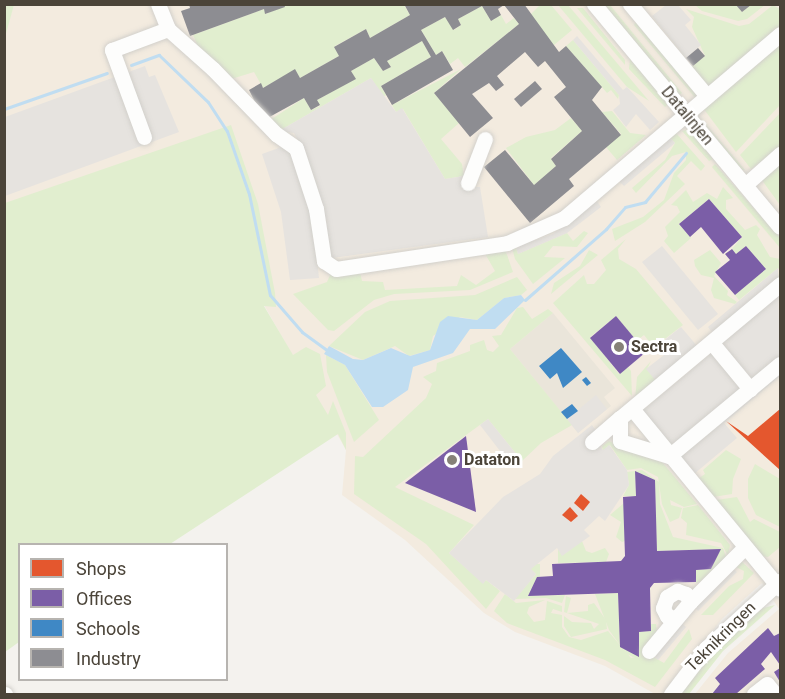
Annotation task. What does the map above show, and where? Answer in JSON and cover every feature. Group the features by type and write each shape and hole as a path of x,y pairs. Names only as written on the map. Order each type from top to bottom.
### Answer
{"street":[{"path":"158,4 168,29 195,47 276,134 296,148 316,209 324,261 336,269 500,244 530,236 564,218 780,34"},
{"name":"Datalinjen","path":"594,4 780,227"},
{"path":"630,4 706,95"},
{"path":"144,137 112,50 168,29"},
{"path":"468,183 485,139"},
{"path":"745,185 780,154"},
{"path":"592,442 780,284"},
{"path":"712,343 750,388"},
{"path":"669,456 780,363"},
{"path":"627,414 620,441 669,456"},
{"path":"627,414 669,456 744,548 779,583"},
{"path":"649,651 675,618 744,548"},
{"name":"Teknikringen","path":"671,694 706,648 779,583"},
{"path":"754,694 767,684 775,694"}],"shaded area":[{"path":"14,5 780,5 780,694 695,694 728,653 779,609 762,583 722,619 665,694 655,694 605,666 515,632 484,613 405,540 342,495 346,450 264,305 5,203 4,37"},
{"path":"666,5 678,5 691,20 685,25 701,45 686,58 652,16"},
{"path":"577,36 623,90 627,87 659,122 650,130 636,114 626,127 613,110 620,104 619,95 573,40"},
{"path":"145,66 149,77 155,75 179,132 5,196 5,117"},
{"path":"371,78 396,112 402,108 445,179 470,175 472,187 480,187 488,237 317,260 319,278 290,280 281,212 262,154 298,141 294,133 279,131"},
{"path":"670,138 675,143 624,186 619,181"},
{"path":"596,200 601,207 567,233 518,254 516,247 553,234"},
{"path":"662,246 718,314 698,330 642,262"},
{"path":"778,268 780,376 724,423 737,438 694,474 642,411 722,344 708,327"},
{"path":"553,313 615,388 604,397 611,406 578,433 510,349"},
{"path":"681,327 698,347 656,381 646,369 664,355 657,346"},
{"path":"596,395 607,409 578,433 567,419"},
{"path":"488,419 522,461 513,468 480,425"},
{"path":"592,425 597,432 593,435 603,450 609,445 627,470 629,485 605,521 599,516 584,530 590,536 562,556 557,548 531,569 536,574 514,601 486,580 483,584 449,553 503,497 540,474 553,456"},
{"path":"731,567 737,572 698,611 693,605"},
{"path":"679,621 686,627 658,660 652,655"}],"green space":[{"path":"4,5 14,5 5,37"},
{"path":"284,5 404,5 410,15 370,38 366,29 335,46 339,56 300,78 295,70 263,88 254,72 228,80 199,49 193,35 264,9 266,14"},
{"path":"540,5 551,5 572,30 554,45 529,16"},
{"path":"558,5 568,5 649,101 627,87"},
{"path":"605,5 610,5 682,93 678,96"},
{"path":"695,5 736,5 742,12 751,5 765,5 747,19 738,21 702,11"},
{"path":"773,5 780,9 780,29 713,86 706,85 691,67 705,56 692,27 694,17 686,9 739,26 749,24"},
{"path":"482,6 491,21 501,15 506,24 514,18 519,24 465,67 458,58 450,64 442,51 436,55 421,30 445,17 454,30 461,25 458,19"},
{"path":"577,8 583,8 625,60 625,65"},
{"path":"637,20 699,90 697,100 634,25"},
{"path":"573,40 619,95 618,99 611,90 607,93 566,46"},
{"path":"422,41 431,57 381,86 386,95 383,97 371,78 279,131 267,122 304,98 311,110 320,106 317,100 355,79 351,71 374,58 383,71 391,67 387,61"},
{"path":"780,42 780,105 736,152 703,108"},
{"path":"630,59 668,104 665,107 629,69"},
{"path":"461,69 434,93 459,123 441,139 462,164 464,176 445,179 403,109 396,112 392,105"},
{"path":"612,111 630,133 646,135 617,160 606,147 621,134 602,112"},
{"path":"780,113 780,148 751,169 740,155"},
{"path":"699,116 745,170 741,170"},
{"path":"571,118 582,131 551,158 556,166 534,185 506,148 526,137 555,130"},
{"path":"231,125 258,204 275,293 276,307 264,306 293,355 306,347 320,354 326,386 316,395 328,415 333,401 346,433 346,450 338,434 172,543 18,543 18,643 5,652 5,203"},
{"path":"689,129 713,159 709,161 682,131"},
{"path":"676,133 705,166 701,171 691,161 677,176 685,184 645,222 615,241 612,229 643,217 664,200 674,173 686,160 686,152 672,156 636,193 632,188 665,160 675,143 670,138"},
{"path":"780,159 780,205 761,179"},
{"path":"715,164 780,238 780,248 712,167"},
{"path":"723,187 733,198 726,200 726,209 745,230 756,225 760,229 757,235 770,257 780,259 780,270 778,268 739,300 735,295 765,269 746,246 736,254 732,249 742,237 709,199 679,224 691,238 674,253 664,241 668,236 665,227 680,212 677,206 671,205 686,190 693,202 707,193 717,199"},
{"path":"584,231 588,233 577,247 553,246 544,257 565,258 533,284 515,259 512,248 516,247 518,254 567,233 573,241"},
{"path":"626,239 618,249 619,259 636,269 683,325 657,345 659,354 644,335 636,341 616,316 590,337 619,374 628,367 631,371 632,396 553,303 584,275 587,284 594,284 606,270 601,260"},
{"path":"505,249 513,272 470,290 394,294 374,300 334,331 328,330 293,294 327,282 330,275 360,272 362,281 383,282 385,290 457,286 461,275 476,285 495,271 484,252"},
{"path":"589,250 598,255 551,294 554,283 580,266"},
{"path":"710,250 721,263 714,276 728,291 727,295 737,302 735,304 714,298 711,290 714,278 701,275 695,266 694,260"},
{"path":"517,277 527,290 521,295 504,298 477,320 460,317 433,336 430,350 409,356 395,346 363,360 329,346 365,312 390,301 475,295"},
{"path":"523,307 532,319 548,309 553,313 510,349 572,425 541,443 522,461 488,419 395,487 474,525 449,553 483,583 486,580 500,591 486,609 426,544 354,494 355,456 363,457 426,398 432,384 423,377 436,371 437,363 470,351 470,345 484,340 487,350 493,352 499,346 492,336 501,335 517,308"},
{"path":"326,355 345,365 379,420 354,442 327,372"},
{"path":"651,361 647,369 656,380 635,401 637,377"},
{"path":"609,441 663,463 697,504 684,507 670,500 671,505 682,508 679,518 670,522 662,504 658,477 641,468 627,470 610,445 603,451 602,446"},
{"path":"726,450 741,459 733,479 732,494 713,497 698,479 705,474 703,470"},
{"path":"755,464 780,479 780,527 756,515 748,498 748,479"},
{"path":"642,470 659,482 660,504 673,537 723,548 726,557 700,582 696,583 696,570 711,569 720,549 657,551 655,480 635,471 636,496 623,496 629,485 627,472"},
{"path":"737,497 750,522 754,519 780,532 780,547 768,557 762,556 716,500"},
{"path":"624,503 625,541 622,542 616,537 621,522 610,515"},
{"path":"698,505 730,545 728,556 721,543 686,535 687,523 681,518 683,508"},
{"path":"582,541 586,551 592,553 605,548 609,554 606,562 558,563 558,548 562,555"},
{"path":"740,560 754,573 713,615 701,615 729,586 743,579 744,571 732,565"},
{"path":"540,564 540,576 528,596 565,595 562,603 546,598 515,599 536,574 530,569"},
{"path":"618,593 620,645 609,630 595,594"},
{"path":"505,594 516,603 545,600 529,607 527,613 534,622 545,620 547,601 562,606 562,612 553,609 551,613 562,615 562,627 569,637 581,640 608,631 631,658 648,654 664,663 689,629 692,639 655,687 605,660 507,623 494,611"},
{"path":"566,596 571,598 567,613 588,611 588,605 594,603 606,620 607,629 571,637 564,626 564,616 572,622 591,623 594,629 599,624 564,612"},
{"path":"775,605 723,651 689,694 678,694 727,638 763,608"},
{"path":"651,624 656,624 657,632 643,655 639,657 633,657 627,654 623,648 639,656 639,632 651,631"}],"water":[{"path":"521,295 525,300 495,329 470,329 453,353 413,367 408,390 383,407 372,407 345,365 324,354 329,346 353,359 363,360 391,348 410,356 430,350 440,322 448,316 477,320 504,298"}],"building: Shops":[{"path":"780,409 780,470 726,421 748,436"},
{"path":"581,494 590,502 583,511 574,503"},
{"path":"570,507 578,516 571,522 562,515"}],"building: Offices":[{"path":"709,199 742,237 723,254 701,227 690,237 679,224"},
{"path":"746,246 766,269 735,295 715,272 730,260 725,254 732,249 736,254"},
{"name":"Sectra","path":"616,316 646,352 620,374 590,338"},
{"name":"Dataton","path":"466,436 476,512 405,483"},
{"path":"635,471 655,480 657,551 721,549 711,569 696,570 696,582 654,583 650,588 651,631 639,632 639,657 620,647 618,593 528,596 537,577 553,576 552,564 621,561 625,556 623,497 636,496"},
{"path":"768,628 774,636 780,633 780,665 771,652 761,664 765,669 736,694 712,694 720,684 715,678"},
{"path":"780,668 780,682 774,672"}],"building: Schools":[{"path":"561,348 582,372 563,388 557,373 550,379 539,366"},
{"path":"586,377 591,383 587,386 582,380"},
{"path":"572,404 578,411 567,419 561,412"}],"building: Industry":[{"path":"189,4 284,4 285,7 265,14 264,9 190,36 181,11 190,8"},
{"path":"404,4 524,4 559,52 566,46 602,87 592,100 621,135 569,179 574,186 530,223 484,167 505,150 534,185 556,166 551,159 582,131 554,97 566,87 545,61 538,67 525,52 497,76 504,85 496,91 489,83 472,94 493,118 470,137 434,93 519,24 504,5 498,9 501,15 491,21 482,6 458,19 461,25 453,30 445,17 421,30 436,55 442,51 453,70 392,105 381,86 431,57 422,41 387,61 391,67 383,71 374,58 351,71 356,79 317,100 320,105 311,110 304,98 264,120 249,90 261,83 263,88 295,69 300,78 339,56 334,47 366,29 370,38 410,15"},
{"path":"736,5 751,5 742,12"},
{"path":"698,48 705,56 693,66 686,58"},
{"path":"535,81 542,89 521,107 514,99"}],"waterway":[{"path":"131,65 159,55 208,102 227,131 249,194 270,295 302,332 327,350"},
{"path":"4,109 107,73"},
{"path":"525,300 606,229 625,207 645,202 686,153"}],"place":[{"name":"Sectra","path":"619,347"},
{"name":"Dataton","path":"452,460"}]}
